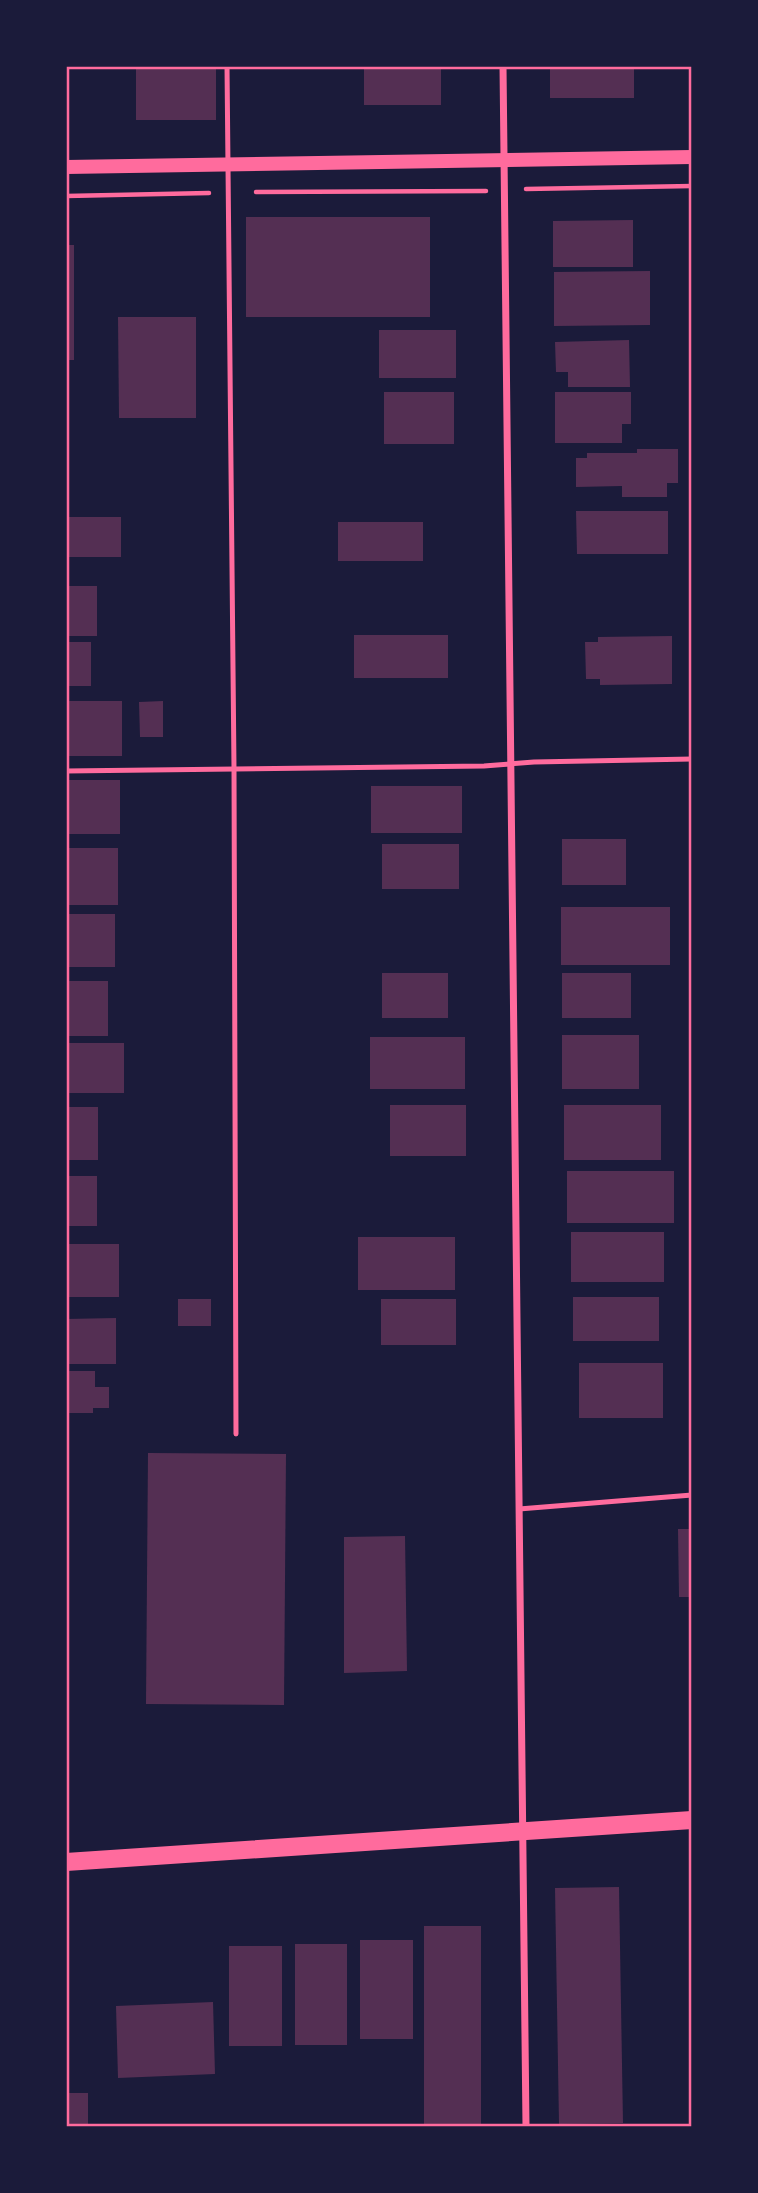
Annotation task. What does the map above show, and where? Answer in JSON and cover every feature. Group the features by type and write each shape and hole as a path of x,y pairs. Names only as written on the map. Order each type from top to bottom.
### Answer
{"main road":[{"path":"66,167 691,158"},
{"path":"66,1862 691,1820"}],"street":[{"path":"503,66 526,2126"}],"lane":[{"path":"227,66 234,768 236,1434"},
{"path":"66,771 691,759"},
{"path":"519,1509 691,1495"}],"path":[{"path":"526,190 691,186"},
{"path":"255,192 478,191"},
{"path":"66,196 211,193"}],"building":[{"path":"136,66 216,66 216,120 136,120"},
{"path":"364,66 441,66 441,105 364,105"},
{"path":"550,66 634,66 634,98 550,98"},
{"path":"246,217 430,217 430,317 246,317"},
{"path":"633,220 633,267 553,267 553,221"},
{"path":"66,245 74,245 74,360 66,360"},
{"path":"650,271 650,325 554,326 554,272"},
{"path":"118,317 196,317 196,418 119,418"},
{"path":"379,330 456,330 456,378 379,378"},
{"path":"629,340 630,387 568,387 568,372 556,372 555,342"},
{"path":"384,392 454,392 454,444 384,444"},
{"path":"555,392 631,392 631,424 622,424 622,443 555,443"},
{"path":"637,449 678,449 678,483 667,483 667,497 622,497 622,486 576,487 576,458 587,458 587,453 637,453"},
{"path":"576,511 668,511 668,554 577,554"},
{"path":"66,517 121,517 121,557 66,557"},
{"path":"338,522 423,522 423,561 338,561"},
{"path":"66,586 97,586 97,636 66,636"},
{"path":"354,635 448,635 448,678 354,678"},
{"path":"672,636 672,684 600,685 600,679 586,679 585,642 598,642 598,637"},
{"path":"66,642 91,642 91,686 66,686"},
{"path":"66,701 122,701 122,756 66,756"},
{"path":"163,701 163,737 140,737 139,702"},
{"path":"66,780 120,780 120,834 66,834"},
{"path":"371,786 462,786 462,833 371,833"},
{"path":"562,839 626,839 626,885 562,885"},
{"path":"382,844 459,844 459,889 382,889"},
{"path":"66,848 118,848 118,905 66,905"},
{"path":"561,907 670,907 670,965 561,965"},
{"path":"66,914 115,914 115,967 66,967"},
{"path":"382,973 448,973 448,1018 382,1018"},
{"path":"562,973 631,973 631,1018 562,1018"},
{"path":"66,981 108,981 108,1036 66,1036"},
{"path":"562,1035 639,1035 639,1089 562,1089"},
{"path":"370,1037 465,1037 465,1089 370,1089"},
{"path":"66,1043 124,1043 124,1093 66,1093"},
{"path":"390,1105 466,1105 466,1156 390,1156"},
{"path":"564,1105 661,1105 661,1160 564,1160"},
{"path":"66,1107 98,1107 98,1160 66,1160"},
{"path":"567,1171 674,1171 674,1223 567,1223"},
{"path":"66,1176 97,1176 97,1226 66,1226"},
{"path":"571,1232 664,1232 664,1282 571,1282"},
{"path":"358,1237 455,1237 455,1290 358,1290"},
{"path":"66,1244 119,1244 119,1297 66,1297"},
{"path":"573,1297 659,1297 659,1341 573,1341"},
{"path":"178,1299 211,1299 211,1326 178,1326"},
{"path":"381,1299 456,1299 456,1345 381,1345"},
{"path":"116,1318 116,1364 66,1364 66,1319"},
{"path":"579,1363 663,1363 663,1418 579,1418"},
{"path":"66,1371 95,1371 95,1387 109,1387 109,1408 93,1408 93,1413 66,1413"},
{"path":"148,1453 286,1454 284,1705 146,1704"},
{"path":"678,1529 692,1529 692,1597 679,1597"},
{"path":"405,1536 407,1671 344,1673 344,1537"},
{"path":"619,1887 623,2123 559,2124 555,1888"},
{"path":"424,1926 481,1926 481,2124 424,2124"},
{"path":"360,1940 413,1940 413,2039 360,2039"},
{"path":"295,1944 347,1944 347,2045 295,2045"},
{"path":"229,1946 282,1946 282,2046 229,2046"},
{"path":"213,2002 215,2074 118,2078 116,2006"},
{"path":"66,2093 88,2093 88,2126 66,2126"}]}
